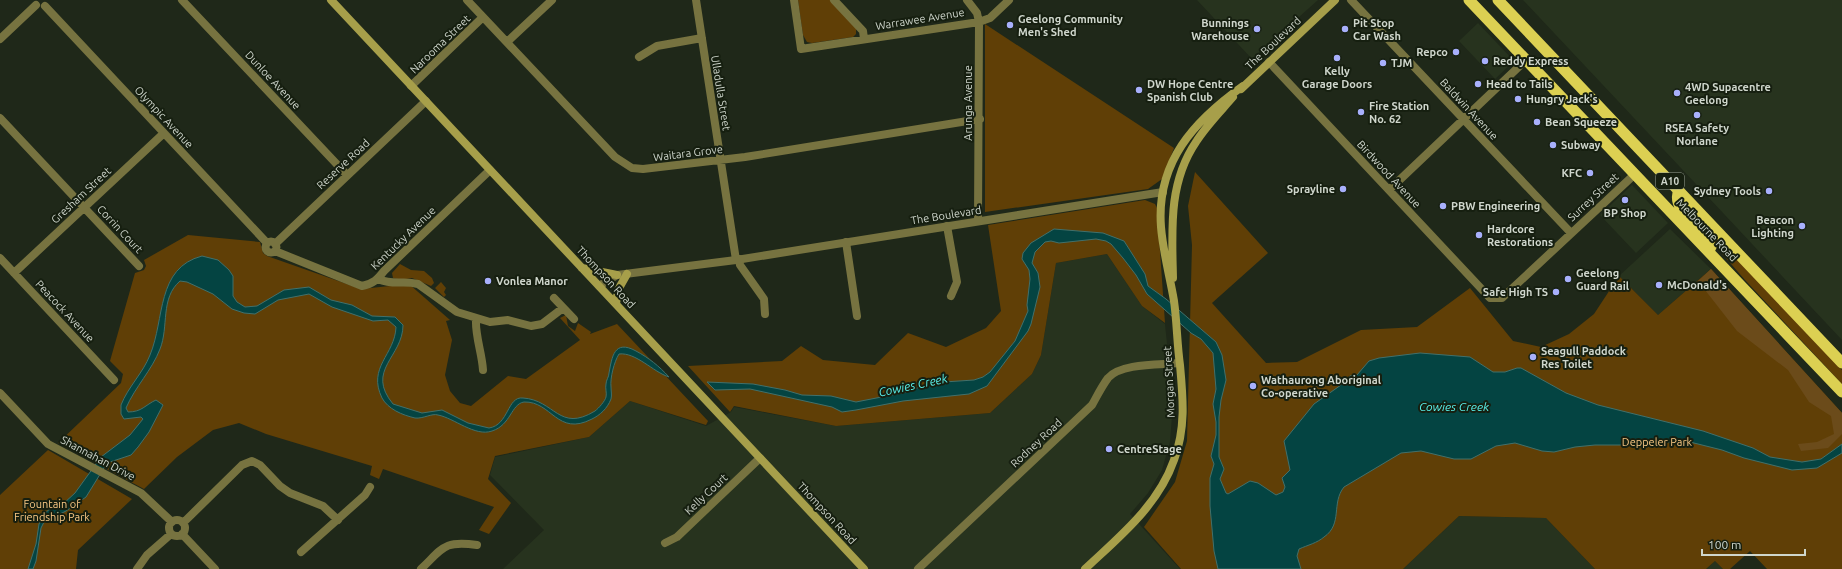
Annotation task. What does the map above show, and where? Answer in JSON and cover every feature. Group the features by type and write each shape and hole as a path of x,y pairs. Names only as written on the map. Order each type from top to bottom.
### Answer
{"highway":[{"name":"Melbourne Road","path":"1469,0 1842,392"},
{"name":"Melbourne Road","path":"1498,0 1842,363"},
{"path":"1679,190 1676,196 1678,206 1703,234 1716,258"}],"main road":[{"name":"Thompson Road","path":"331,0 864,569"},
{"name":"The Boulevard","path":"1162,192 1177,152 1191,131 1211,110 1243,86 1334,0"},
{"name":"The Boulevard","path":"1175,192 1182,169 1195,143 1243,86"},
{"path":"1162,192 1175,192"},
{"name":"Morgan Street","path":"1085,569 1148,507 1170,470 1178,448 1182,428 1184,401 1174,303 1162,236 1162,192"},
{"name":"Morgan Street","path":"1174,303 1172,218 1175,192"},
{"path":"582,268 618,275"},
{"path":"616,304 618,290 627,274"}],"street":[{"name":"Dunloe Avenue","path":"182,0 347,175"},
{"name":"Waitara Grove","path":"467,0 615,157 632,168 643,169 720,160 980,120"},
{"path":"507,42 552,0"},
{"name":"Ulladulla Street","path":"696,0 720,160 738,259 740,265 764,299 766,314"},
{"name":"Warrawee Avenue","path":"794,0 801,51 864,39 979,22"},
{"name":"Warrawee Avenue","path":"834,0 863,31 864,39"},
{"path":"967,0 977,14 979,22 990,18 1009,0"},
{"name":"Baldwin Avenue","path":"1351,0 1571,233"},
{"path":"0,39 35,3 39,8 46,3"},
{"name":"Olympic Avenue","path":"46,3 164,133 272,246"},
{"name":"Narooma Street","path":"411,86 483,17"},
{"name":"Arunga Avenue","path":"978,222 980,120 979,22"},
{"path":"639,57 656,46 702,38"},
{"path":"1389,190 1526,60"},
{"name":"Birdwood Avenue","path":"1269,62 1490,298 1496,299"},
{"name":"Reserve Road","path":"272,246 426,101"},
{"name":"Corrin Court","path":"0,118 139,266"},
{"name":"Gresham Street","path":"14,273 164,133"},
{"name":"Kentucky Avenue","path":"272,246 362,286 369,285 378,279 384,270 490,170"},
{"name":"Surrey Street","path":"1496,299 1502,298 1635,174"},
{"name":"The Boulevard","path":"599,286 618,275 738,259 1162,192"},
{"path":"947,226 957,282 951,296"},
{"path":"846,242 857,316"},
{"name":"Peacock Avenue","path":"0,258 114,380"},
{"path":"378,279 392,284 411,282 418,284 453,310 476,319 490,322 508,320 531,326 542,324 563,308"},
{"path":"554,298 574,319"},
{"path":"476,319 475,329 482,355 483,370"},
{"name":"Rodney Road","path":"918,569 1092,405 1109,378 1118,370 1131,367 1179,363"},
{"name":"Shannahan Drive","path":"0,393 48,444 141,493 172,522"},
{"name":"Kelly Court","path":"664,543 677,537 760,458"},
{"path":"183,523 242,465 252,461 260,465 280,486 290,493 323,506 338,520"},
{"path":"301,552 365,495 370,487"},
{"path":"171,534 169,526 172,522 176,520 183,523"},
{"path":"171,534 174,536 182,534 185,531 183,523"},
{"path":"137,569 147,555 171,534"},
{"path":"182,534 215,569"},
{"path":"421,569 445,546 453,543 477,545"}],"shaded area":[{"path":"1197,0 1318,0 1252,59"},
{"path":"1523,0 1842,0 1842,340 1680,167"},
{"path":"1478,23 1514,61 1495,79 1459,41"},
{"path":"1632,185 1668,223 1636,253 1600,215"},
{"path":"1670,229 1711,269 1658,315 1619,276"},
{"path":"1107,254 1142,306 1165,324 1173,403 1170,442 1162,470 1148,493 1130,514 1180,569 503,569 544,530 490,475 495,457 589,437 630,401 706,426 731,412 734,407 836,426 990,413 1032,374 1041,355 1056,263"},
{"path":"1711,269 1842,413 1842,434 1828,448 1801,451 1798,444 1817,442 1834,434 1831,416 1809,402 1788,370 1737,331 1698,281"},
{"path":"1459,516 1546,518 1595,569 1403,569"},
{"path":"1715,561 1723,569 1706,569"}],"green space":[{"path":"798,0 830,0 856,28 856,34 853,37 812,43 807,42 803,35"},
{"path":"985,24 1174,148 1162,179 1148,189 985,212"},
{"name":"Deppeler Park","path":"1195,172 1268,253 1212,303 1266,363 1297,362 1361,330 1417,327 1470,288 1513,341 1541,347 1569,334 1594,314 1619,276 1658,315 1711,269 1842,413 1842,569 1767,569 1750,551 1730,569 1723,569 1715,561 1706,569 1595,569 1546,518 1459,516 1403,569 1181,569 1144,527 1175,482 1187,441 1192,245 1188,206"},
{"path":"1145,200 1155,204 1157,208 1165,323 1142,306 1107,254 1056,263 1041,355 1032,374 990,413 836,426 734,406 730,412 688,366 782,361 801,346 823,360 875,365 908,333 946,347 986,328 1001,311 988,225"},
{"path":"1681,200 1842,370 1842,384 1745,280 1685,211"},
{"path":"188,235 260,242 263,253 267,256 361,289 409,284 450,320 446,321 452,340 445,375 450,391 460,403 471,406 508,376 526,379 580,340 560,318 566,315 568,326 575,331 578,323 591,332 590,334 617,324 708,421 706,425 630,401 589,437 495,456 488,479 511,503 489,534 479,530 494,507 383,469 379,479 370,475 372,466 266,434 239,423 213,430 177,457 144,489 58,443 121,383 123,374 110,361 135,273 144,270 146,266 144,260"},
{"path":"400,264 411,270 424,271 432,278 434,283 431,286 412,278 401,280 393,278 392,273"},
{"path":"441,282 446,288 444,292 446,295 444,297 435,288"},
{"name":"Fountain of Friendship Park","path":"48,450 132,499 78,550 76,569 0,569 0,495"}],"water":[{"name":"Cowies Creek","path":"1054,229 1103,233 1124,241 1145,274 1148,286 1166,299 1216,342 1222,355 1226,380 1219,417 1219,457 1224,469 1220,479 1226,493 1228,494 1250,481 1258,483 1276,495 1283,492 1285,487 1282,478 1290,470 1284,441 1314,404 1341,385 1350,376 1357,375 1369,361 1379,358 1420,353 1470,357 1493,372 1505,372 1521,368 1566,393 1598,405 1703,431 1753,448 1770,457 1802,462 1821,459 1842,444 1842,453 1817,468 1792,470 1686,441 1629,445 1595,445 1575,447 1554,452 1542,451 1515,443 1496,446 1471,459 1454,459 1421,451 1401,453 1344,487 1340,493 1335,520 1330,532 1318,541 1299,549 1297,556 1301,569 1218,569 1214,551 1210,506 1210,478 1214,464 1211,456 1216,435 1216,422 1213,404 1216,389 1213,353 1201,339 1191,333 1147,294 1136,275 1111,244 1106,241 1096,239 1059,243 1051,241 1045,242 1035,252 1032,263 1038,273 1040,287 1028,331 987,386 969,394 903,401 842,412 832,407 750,389 715,390 707,382 753,384 802,395 831,396 856,402 907,392 922,386 944,382 974,380 983,377 990,372 1015,341 1028,311 1027,305 1030,279 1029,270 1022,259 1023,253 1031,243"},
{"path":"202,256 218,260 229,270 233,276 233,296 237,302 245,307 257,306 284,290 309,287 331,300 352,305 372,316 395,317 403,325 398,346 384,372 383,382 385,392 393,404 422,413 442,410 468,423 489,428 496,426 500,422 514,401 523,398 534,400 543,404 565,417 573,419 583,417 595,411 604,400 611,361 615,352 619,348 623,347 629,348 645,356 669,377 632,356 619,354 612,375 611,399 605,409 592,419 571,424 562,421 534,403 524,402 516,407 507,420 498,428 492,431 479,431 438,415 418,418 410,417 396,411 385,402 378,387 378,378 383,361 391,346 396,327 388,320 373,321 332,307 309,294 278,300 255,314 244,313 232,309 213,294 187,282 180,281 174,288 167,304 163,340 157,357 126,408 128,412 137,411 156,400 163,405 149,432 131,455 107,463 86,497 66,511 44,522 41,528 36,561 33,569 28,569 36,544 39,524 44,514 52,507 63,504 75,493 101,457 130,435 143,419 141,417 124,419 121,414 121,405 144,368 150,355 155,341 164,296 169,283 177,271 187,262"}],"place":[{"name":"Geelong Community Men's Shed","path":"1010,25"},
{"name":"Bunnings Warehouse","path":"1257,29"},
{"name":"Pit Stop Car Wash","path":"1345,29"},
{"name":"Repco","path":"1456,52"},
{"name":"Kelly Garage Doors","path":"1337,58"},
{"name":"Reddy Express","path":"1485,61"},
{"name":"TJM","path":"1383,63"},
{"name":"Head to Tails","path":"1478,84"},
{"name":"DW Hope Centre Spanish Club","path":"1139,90"},
{"name":"4WD Supacentre Geelong","path":"1677,93"},
{"name":"Hungry Jack's","path":"1518,99"},
{"name":"Fire Station No. 62","path":"1361,112"},
{"name":"RSEA Safety Norlane","path":"1697,115"},
{"name":"Bean Squeeze","path":"1537,122"},
{"name":"Subway","path":"1553,145"},
{"name":"KFC","path":"1590,173"},
{"name":"Sprayline","path":"1343,189"},
{"name":"Sydney Tools","path":"1769,191"},
{"name":"BP Shop","path":"1625,200"},
{"name":"PBW Engineering","path":"1443,206"},
{"name":"Beacon Lighting","path":"1802,226"},
{"name":"Hardcore Restorations","path":"1479,235"},
{"name":"Geelong Guard Rail","path":"1568,279"},
{"name":"Vonlea Manor","path":"488,281"},
{"name":"McDonald's","path":"1659,285"},
{"name":"Safe High TS","path":"1556,292"},
{"name":"Seagull Paddock Res Toilet","path":"1533,357"},
{"name":"Wathaurong Aboriginal Co-operative","path":"1253,386"},
{"name":"CentreStage","path":"1109,449"}]}
